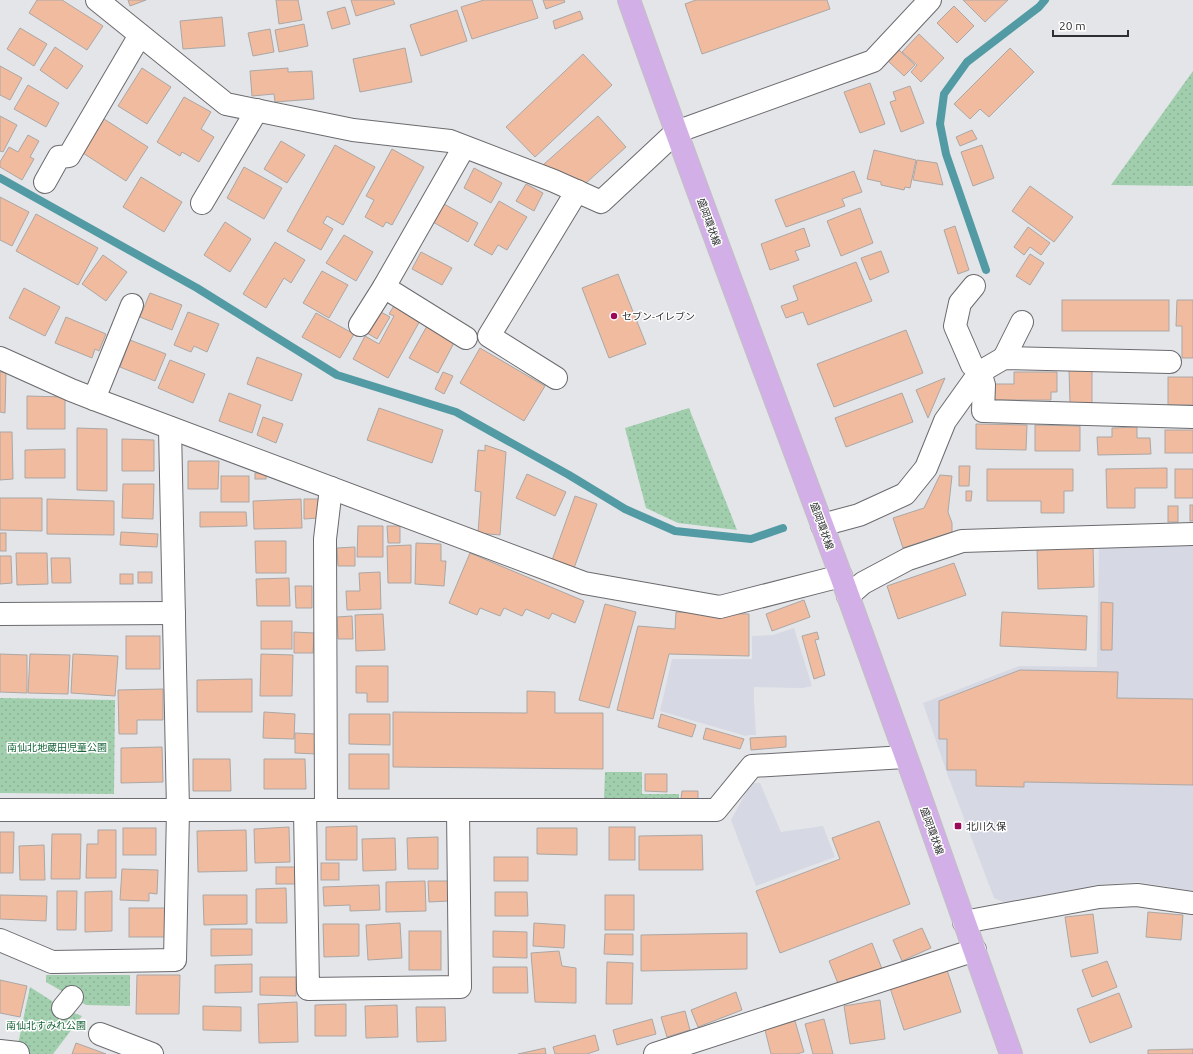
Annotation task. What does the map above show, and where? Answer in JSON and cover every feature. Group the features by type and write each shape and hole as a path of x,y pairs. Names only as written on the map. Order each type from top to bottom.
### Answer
{"main road":[{"name":"盛岡環状線","path":"629,0 676,132 822,525 905,756 975,920 975,950 1010,1054"}],"street":[{"path":"97,0 226,104 352,130 450,141 554,181 601,202 676,132 874,61 930,0"},
{"path":"45,182 59,157 69,156 140,35"},
{"path":"202,203 257,110"},
{"path":"360,325 384,288 464,147"},
{"path":"556,378 489,336 577,191"},
{"path":"974,286 960,303 955,326 972,365 980,372 984,385 983,411 1193,417"},
{"path":"384,288 466,338"},
{"path":"94,399 132,305"},
{"path":"1004,358 1022,322"},
{"path":"0,358 94,399 584,583 720,607 863,584 908,559 962,541 1193,534"},
{"path":"822,525 859,515 905,494 926,468 945,421 980,372 1004,358 1170,362"},
{"path":"0,940 52,962 175,960 178,810 170,428"},
{"path":"331,488 325,539 316,810 308,989 460,988 458,810"},
{"path":"0,614 174,613"},
{"path":"0,810 716,810 752,766 905,756"},
{"path":"975,920 1099,897 1137,895 1193,903"},
{"path":"655,1054 975,950"},
{"path":"100,1034 152,1054"}],"shaded area":[{"path":"1193,541 1193,891 1138,882 1096,885 1008,904 994,898 948,776 923,703 1019,666 1097,667 1099,545"},
{"path":"794,628 812,686 803,688 754,687 756,735 746,736 660,711 672,659 752,659 752,636 773,635"},
{"path":"751,783 760,783 781,832 823,826 835,857 756,886 731,820"}],"green space":[{"path":"1193,71 1193,186 1111,185"},
{"path":"689,408 737,530 678,523 646,508 625,428"},
{"name":"南仙北地蔵田児童公園","path":"0,698 115,700 114,794 0,793"},
{"path":"605,772 642,772 642,794 679,794 679,800 604,799"},
{"name":"南仙北すみれ公園","path":"46,975 130,975 130,1006 86,1005 46,982"},
{"name":"南仙北すみれ公園","path":"30,987 66,1010 82,1016 53,1054 22,1054 18,1044"}],"building":[{"path":"37,0 62,0 103,26 87,50 29,13"},
{"path":"128,0 146,0 130,6"},
{"path":"276,0 298,0 302,20 279,24"},
{"path":"351,0 393,0 395,4 356,16"},
{"path":"484,0 532,0 538,18 472,39 461,7"},
{"path":"543,0 564,0 565,2 546,9"},
{"path":"696,0 827,0 830,9 702,54 685,4"},
{"path":"963,0 1008,0 985,22"},
{"path":"954,6 974,26 957,43 937,23"},
{"path":"345,7 350,24 332,29 327,12"},
{"path":"457,10 467,41 421,56 410,25"},
{"path":"580,11 583,19 555,29 553,21"},
{"path":"222,17 225,46 183,49 180,21"},
{"path":"304,24 308,46 279,52 275,30"},
{"path":"20,28 47,44 34,66 7,49"},
{"path":"270,29 274,52 253,56 248,33"},
{"path":"919,34 944,58 921,82 911,72 917,65 902,52"},
{"path":"55,47 83,66 67,89 40,70"},
{"path":"405,48 412,82 360,92 353,59"},
{"path":"1010,48 1034,72 989,117 980,109 970,119 954,104"},
{"path":"899,50 915,65 904,76 888,61"},
{"path":"583,54 612,85 535,157 506,127"},
{"path":"0,66 22,78 10,100 0,95"},
{"path":"142,68 171,87 147,124 118,106"},
{"path":"288,68 288,72 312,71 314,99 275,102 274,94 252,96 250,71"},
{"path":"870,83 885,124 860,133 844,92"},
{"path":"28,85 59,103 46,127 14,109"},
{"path":"910,86 924,123 901,132 890,102 896,100 893,92"},
{"path":"184,97 211,112 201,129 214,137 199,162 182,152 180,156 157,142"},
{"path":"0,116 17,125 3,152 0,151"},
{"path":"598,116 626,147 586,183 543,165"},
{"path":"104,119 148,147 126,181 83,153"},
{"path":"972,130 977,139 960,146 956,137"},
{"path":"28,135 39,141 30,157 34,159 22,180 0,167 0,162 9,147 18,152"},
{"path":"281,141 305,155 287,183 264,169"},
{"path":"335,145 375,167 343,225 327,216 323,223 333,229 321,250 287,231"},
{"path":"982,145 994,178 973,186 961,152"},
{"path":"392,149 424,167 392,225 386,222 383,227 365,217 374,200 366,196"},
{"path":"874,150 916,160 910,188 905,187 904,190 881,185 881,182 867,179"},
{"path":"917,160 937,163 943,185 913,180"},
{"path":"244,167 282,188 264,219 227,198"},
{"path":"474,168 502,183 491,203 464,188"},
{"path":"854,171 862,192 842,199 845,206 786,227 775,200"},
{"path":"141,177 182,202 164,232 123,207"},
{"path":"526,184 543,193 534,211 516,201"},
{"path":"1030,186 1073,217 1054,242 1012,211"},
{"path":"0,197 29,212 12,246 0,240"},
{"path":"499,201 527,217 507,250 498,245 492,255 474,245"},
{"path":"444,204 478,223 468,242 433,222"},
{"path":"860,208 873,243 841,256 827,221"},
{"path":"36,214 98,248 78,285 16,251"},
{"path":"225,222 251,239 230,272 204,255"},
{"path":"955,226 969,270 958,274 944,230"},
{"path":"1028,227 1050,243 1041,255 1030,247 1024,255 1014,247"},
{"path":"804,228 810,246 795,251 799,260 770,270 761,244"},
{"path":"344,235 373,252 356,281 326,263"},
{"path":"275,242 305,260 291,283 284,278 266,308 243,294"},
{"path":"881,251 889,272 870,280 861,258"},
{"path":"421,252 452,268 442,285 412,269"},
{"path":"1030,254 1044,263 1030,285 1016,276"},
{"path":"103,255 127,272 106,301 82,284"},
{"path":"856,262 872,301 808,325 803,312 786,318 781,306 798,300 793,286"},
{"path":"322,271 348,285 329,318 303,303"},
{"name":"セブン-イレブン","path":"618,274 646,344 609,358 582,288"},
{"path":"24,288 60,307 45,336 9,318"},
{"path":"150,293 182,305 172,330 140,317"},
{"path":"1062,300 1169,300 1169,331 1062,331"},
{"path":"1177,300 1193,300 1193,358 1182,358 1182,326 1176,326"},
{"path":"395,304 421,319 388,378 353,359 365,336 379,344 394,316 389,314"},
{"path":"379,311 390,317 377,339 367,333"},
{"path":"188,312 219,324 207,352 194,346 191,352 174,345"},
{"path":"316,313 354,334 340,358 302,337"},
{"path":"66,317 106,334 99,351 95,349 92,358 55,343"},
{"path":"427,326 455,341 438,373 409,358"},
{"path":"906,330 923,373 834,407 817,364"},
{"path":"130,340 166,354 155,381 120,367"},
{"path":"480,348 545,386 524,421 460,383"},
{"path":"257,357 302,374 292,401 247,384"},
{"path":"170,360 205,374 193,403 158,388"},
{"path":"1069,369 1092,369 1092,403 1070,403"},
{"path":"0,372 6,372 5,413 0,412"},
{"path":"443,372 453,376 444,394 435,389"},
{"path":"1014,372 1057,372 1057,392 1051,392 1051,400 993,400 993,384 1014,384"},
{"path":"1168,377 1193,377 1193,405 1168,405"},
{"path":"945,378 928,418 916,390"},
{"path":"229,393 261,405 252,433 219,421"},
{"path":"902,393 913,422 846,447 835,418"},
{"path":"27,396 65,397 65,429 27,429"},
{"path":"379,408 443,430 432,463 367,440"},
{"path":"263,417 283,424 276,443 257,435"},
{"path":"976,424 1027,425 1026,450 976,449"},
{"path":"1035,425 1080,426 1080,451 1035,451"},
{"path":"1137,427 1137,438 1150,438 1151,454 1098,455 1097,437 1112,437 1112,428"},
{"path":"77,428 107,429 107,491 77,490"},
{"path":"1165,430 1193,430 1193,453 1165,453"},
{"path":"0,432 12,432 13,479 0,480"},
{"path":"122,439 154,440 154,471 122,471"},
{"path":"485,445 506,452 500,535 478,533 481,492 475,491 478,450 485,451"},
{"path":"65,449 65,478 25,478 25,450"},
{"path":"188,461 219,461 218,489 188,489"},
{"path":"959,466 970,466 969,486 959,486"},
{"path":"1167,468 1167,488 1135,488 1135,508 1107,508 1106,469"},
{"path":"987,469 1073,469 1073,491 1064,491 1064,513 1041,513 1041,501 987,501"},
{"path":"1175,469 1193,469 1193,498 1175,498"},
{"path":"255,473 266,473 266,479 255,479"},
{"path":"527,474 566,492 555,516 516,498"},
{"path":"940,475 952,476 948,512 952,523 952,532 903,548 893,518 924,508"},
{"path":"221,476 249,476 249,502 221,502"},
{"path":"123,484 154,484 153,519 122,518"},
{"path":"966,491 972,491 971,501 966,501"},
{"path":"575,496 597,504 573,571 551,563"},
{"path":"0,498 42,498 42,531 0,530"},
{"path":"47,499 114,501 114,535 47,534"},
{"path":"301,499 302,528 254,529 253,501"},
{"path":"304,499 318,499 319,518 304,519"},
{"path":"1190,505 1193,505 1193,521 1190,521"},
{"path":"1168,506 1178,506 1178,522 1168,522"},
{"path":"200,512 246,512 247,526 200,527"},
{"path":"358,526 383,526 383,557 357,557"},
{"path":"387,526 400,526 400,543 388,543"},
{"path":"121,532 158,534 157,547 120,545"},
{"path":"0,533 6,533 6,551 0,551"},
{"path":"255,541 286,541 286,573 256,573"},
{"path":"416,543 441,544 441,561 446,561 444,586 415,584"},
{"path":"411,545 411,583 388,583 387,546"},
{"path":"1093,546 1094,587 1038,589 1037,548"},
{"path":"355,547 355,566 338,566 337,548"},
{"path":"16,553 47,553 48,584 17,585"},
{"path":"470,553 584,601 575,623 552,613 549,619 526,609 522,616 504,608 500,616 480,608 477,615 449,603"},
{"path":"0,556 11,556 12,583 0,584"},
{"path":"51,558 70,558 71,583 52,583"},
{"path":"954,563 966,595 898,619 887,586"},
{"path":"138,572 152,572 152,583 138,583"},
{"path":"380,572 381,609 347,610 346,591 360,591 359,573"},
{"path":"120,574 133,574 133,584 120,584"},
{"path":"289,578 290,606 257,606 256,579"},
{"path":"295,586 312,586 312,608 296,608"},
{"path":"804,600 810,617 772,631 766,614"},
{"path":"1101,602 1113,603 1112,650 1101,650"},
{"path":"605,604 636,612 609,708 579,700"},
{"path":"676,612 749,614 749,656 669,654 653,719 617,710 638,626 675,629"},
{"path":"1002,612 1087,616 1086,650 1000,646"},
{"path":"383,614 385,650 356,651 355,615"},
{"path":"352,616 353,639 338,639 337,617"},
{"path":"261,621 292,621 292,649 261,649"},
{"path":"294,632 314,633 313,653 294,653"},
{"path":"817,632 819,639 815,640 825,675 814,679 802,636"},
{"path":"126,636 160,636 160,669 126,669"},
{"path":"0,654 27,655 27,693 0,692"},
{"path":"30,654 70,655 68,694 28,693"},
{"path":"73,654 118,656 115,696 71,693"},
{"path":"261,654 293,655 292,696 260,696"},
{"path":"356,666 388,666 388,702 367,702 367,693 356,693"},
{"path":"1020,670 1118,672 1117,698 1193,699 1193,785 1024,782 1024,787 976,786 976,770 947,770 947,739 939,739 939,701"},
{"path":"252,679 252,712 197,712 197,680"},
{"path":"163,689 163,720 137,720 137,734 119,734 118,690"},
{"path":"527,691 555,692 555,713 603,713 603,769 393,767 393,712 527,713"},
{"path":"264,712 295,714 294,739 263,738"},
{"path":"349,714 390,714 390,745 349,744"},
{"path":"661,714 696,725 692,737 658,727"},
{"path":"706,728 744,739 740,749 703,739"},
{"path":"295,733 316,734 316,754 295,753"},
{"path":"786,736 786,747 751,750 750,738"},
{"path":"162,747 163,782 121,783 121,748"},
{"path":"349,754 389,754 389,789 349,789"},
{"path":"193,759 230,759 231,791 193,791"},
{"path":"264,759 305,759 306,789 264,789"},
{"path":"645,774 667,774 667,792 645,791"},
{"path":"682,791 698,791 698,800 681,799"},
{"path":"879,821 910,904 780,953 756,891 840,859 832,838"},
{"path":"357,826 357,860 326,860 326,827"},
{"path":"289,827 290,862 255,863 254,829"},
{"path":"609,827 635,827 635,860 609,860"},
{"path":"123,828 156,828 156,855 123,855"},
{"path":"537,828 577,828 577,855 537,854"},
{"path":"98,830 116,830 116,878 86,878 87,844 98,844"},
{"path":"246,830 247,871 198,872 197,831"},
{"path":"0,832 14,832 13,873 0,873"},
{"path":"52,834 81,834 80,879 51,879"},
{"path":"702,835 703,870 639,870 639,836"},
{"path":"438,837 438,869 408,869 407,838"},
{"path":"395,838 396,870 363,871 362,839"},
{"path":"44,845 45,880 20,880 19,846"},
{"path":"494,857 528,857 528,881 494,881"},
{"path":"321,863 339,863 339,880 321,880"},
{"path":"276,867 296,867 296,884 276,884"},
{"path":"122,869 158,870 157,894 149,893 149,901 120,900"},
{"path":"425,881 426,911 386,912 386,882"},
{"path":"428,881 449,881 449,901 429,902"},
{"path":"379,885 380,910 350,911 350,905 324,906 323,887"},
{"path":"286,888 287,923 256,923 256,889"},
{"path":"57,891 77,891 76,930 57,930"},
{"path":"112,891 112,931 85,932 85,892"},
{"path":"495,892 527,892 528,916 495,916"},
{"path":"0,895 47,896 46,921 0,919"},
{"path":"203,895 247,895 247,924 204,925"},
{"path":"605,895 634,895 634,930 605,930"},
{"path":"129,908 167,908 167,937 129,937"},
{"path":"1148,912 1183,915 1181,940 1146,937"},
{"path":"1093,914 1098,953 1071,957 1065,917"},
{"path":"400,923 402,958 368,960 366,925"},
{"path":"534,923 565,925 564,948 533,946"},
{"path":"323,924 359,924 359,956 324,957"},
{"path":"922,928 931,948 902,961 893,940"},
{"path":"211,929 252,929 252,955 211,956"},
{"path":"409,931 441,931 441,970 409,970"},
{"path":"493,931 527,932 527,958 493,957"},
{"path":"747,933 747,969 641,971 641,935"},
{"path":"605,934 633,934 633,955 604,954"},
{"path":"872,943 882,969 839,986 829,961"},
{"path":"559,951 562,966 576,968 576,1003 535,1002 531,953"},
{"path":"1107,961 1117,987 1092,997 1082,970"},
{"path":"607,962 633,963 632,1004 606,1004"},
{"path":"252,964 252,992 215,993 215,965"},
{"path":"493,967 527,967 528,993 493,993"},
{"path":"947,970 961,1012 904,1030 890,988"},
{"path":"137,975 180,975 179,1014 136,1014"},
{"path":"260,977 296,977 296,996 260,995"},
{"path":"0,980 27,986 20,1017 0,1013"},
{"path":"736,992 742,1010 698,1027 691,1010"},
{"path":"1119,993 1132,1027 1090,1043 1077,1009"},
{"path":"880,1000 885,1039 850,1044 844,1006"},
{"path":"297,1002 298,1042 259,1043 258,1004"},
{"path":"346,1004 346,1036 315,1036 315,1005"},
{"path":"397,1005 398,1037 366,1038 365,1006"},
{"path":"203,1006 241,1007 241,1031 203,1030"},
{"path":"416,1007 445,1007 446,1041 417,1042"},
{"path":"685,1011 690,1030 667,1037 661,1017"},
{"path":"652,1019 656,1034 617,1045 613,1030"},
{"path":"824,1019 833,1054 813,1054 805,1024"},
{"path":"795,1021 804,1052 796,1054 771,1054 765,1030"},
{"path":"595,1035 599,1050 587,1054 555,1054 553,1047"},
{"path":"76,1043 106,1054 72,1054"},
{"path":"545,1048 546,1054 518,1054"},
{"path":"1193,1049 1193,1054 1148,1054 1148,1050"}],"waterway":[{"path":"986,270 946,154 940,124 944,94 967,62 1039,7 1045,0"},
{"path":"0,178 197,288 337,375 456,412 569,475 625,509 675,531 751,539 783,528"}],"place":[{"name":"セブン-イレブン","path":"614,316"},
{"name":"北川久保","path":"958,826"}]}
